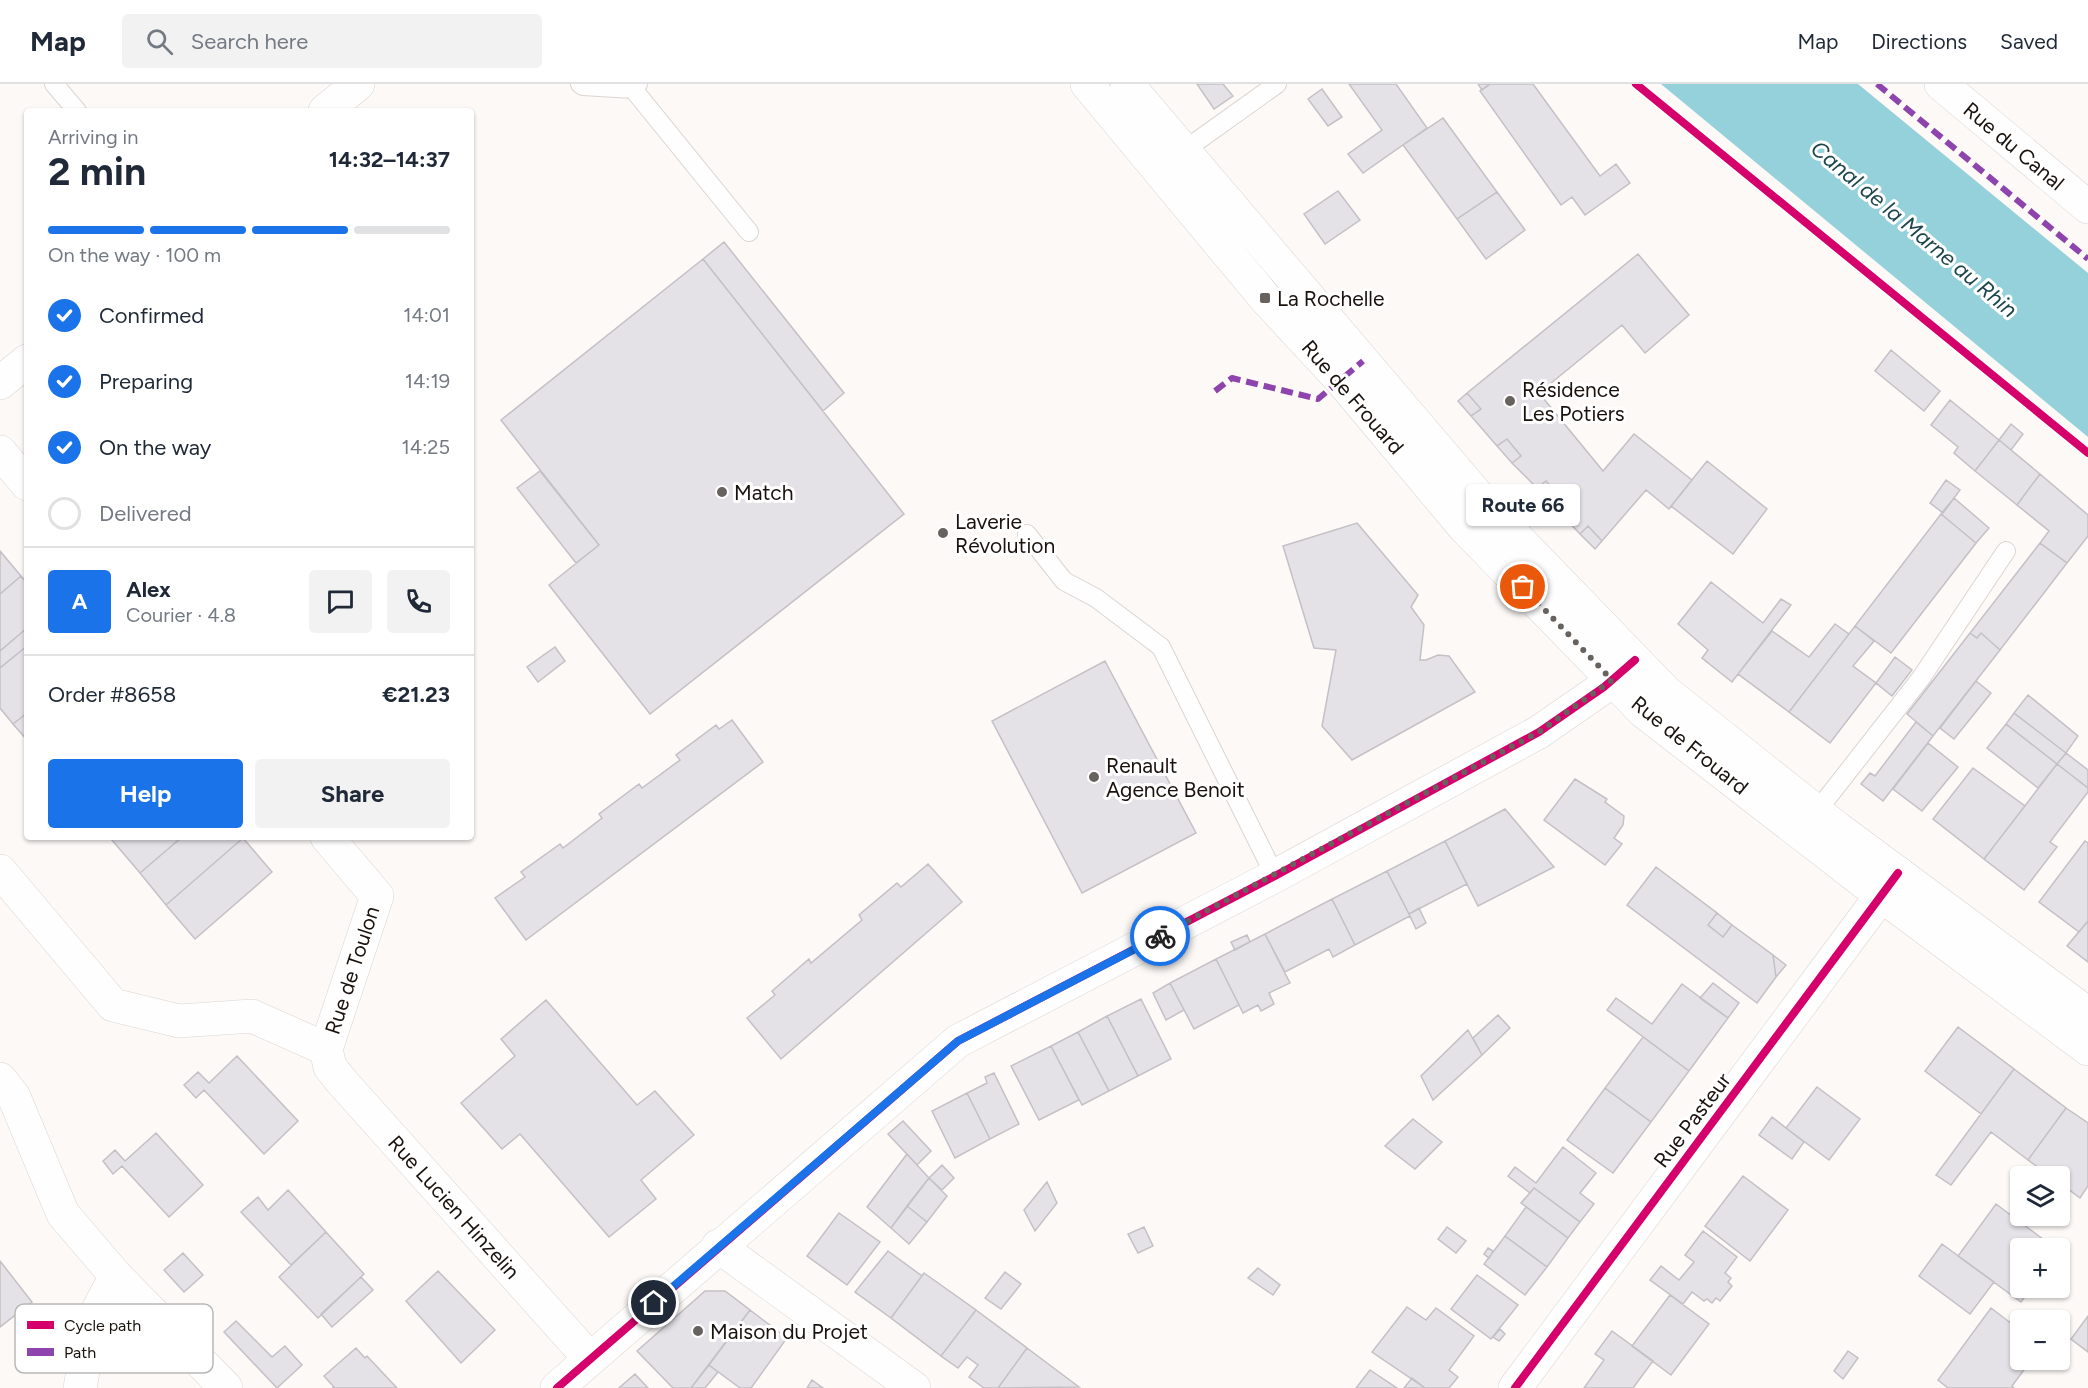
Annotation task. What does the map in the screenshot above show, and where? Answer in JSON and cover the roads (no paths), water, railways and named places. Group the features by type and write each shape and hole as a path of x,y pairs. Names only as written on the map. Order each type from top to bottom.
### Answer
{"street":[{"path":"329,108 358,84"},
{"name":"Rue de Frouard","path":"1087,84 1170,160"},
{"name":"Rue de Frouard","path":"1127,84 1170,160 1264,298 1341,380 1464,527 1624,670 1666,692 1817,811 1890,884 2088,1049"},
{"name":"Rue du Canal","path":"1941,84 2088,207"},
{"path":"0,383 24,363"},
{"path":"0,452 24,480"},
{"path":"557,1388 718,1246 958,1041 1275,876 1539,732 1624,670"},
{"name":"Rue de Frouard","path":"1624,670 1644,712 1890,884 2088,1014"},
{"name":"Rue de Toulon","path":"326,1049 377,896 330,840"},
{"path":"0,872 114,1005 179,1021 252,1016 326,1049"},
{"name":"Rue Pasteur","path":"1515,1388 1890,884"},
{"name":"Rue Lucien Hinzelin","path":"326,1049 330,1067 343,1083 590,1359"},
{"path":"0,1079 14,1097 63,1214 116,1276 144,1304"},
{"path":"718,1246 914,1388"},
{"path":"101,1304 116,1276"},
{"path":"80,1388 83,1373"},
{"path":"211,1373 226,1388"}],"lane":[{"path":"54,84 74,108"},
{"path":"580,84 583,87 636,87 748,232"},
{"path":"1170,160 1276,84"},
{"path":"1027,534 1064,581 1096,598 1161,647 1275,876"},
{"path":"1817,811 1921,678 2006,551"}],"water":[{"name":"Canal de la Marne au Rhin","path":"1661,84 1858,84 2088,273 2088,437"}],"place":[{"name":"La Rochelle","path":"1265,298"},
{"name":"Résidence Les Potiers","path":"1510,401"},
{"name":"Match","path":"722,492"},
{"name":"Laverie Révolution","path":"943,533"},
{"name":"Route 66","path":"1523,587"},
{"name":"Renault Agence Benoit","path":"1094,777"},
{"name":"Maison du Projet","path":"698,1331"}]}
